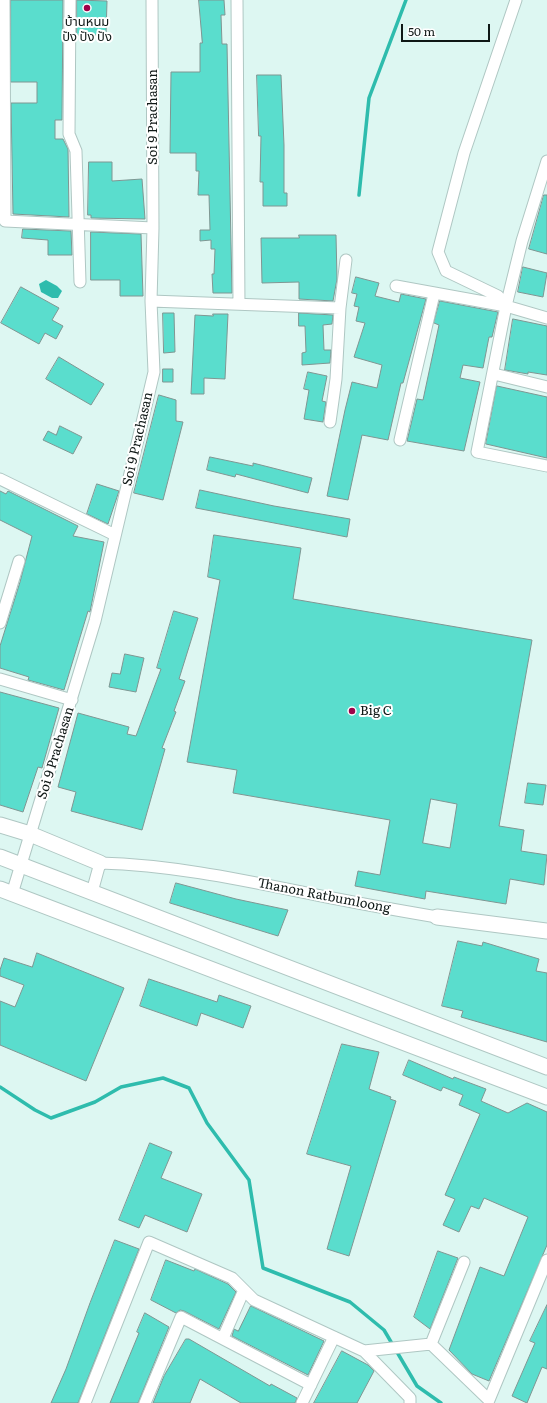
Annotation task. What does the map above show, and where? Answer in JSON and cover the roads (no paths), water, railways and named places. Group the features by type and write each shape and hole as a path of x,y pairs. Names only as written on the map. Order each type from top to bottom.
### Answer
{"main road":[{"path":"0,825 30,834 100,863"},
{"path":"0,857 547,1067"},
{"path":"6,891 547,1097"},
{"name":"Thanon Ratbumloong","path":"437,917 547,930"}],"street":[{"path":"70,0 69,134 76,151 80,282"},
{"name":"Soi 9 Prachasan","path":"6,891 21,865 95,621 154,372 151,301 154,228 152,0"},
{"path":"237,0 239,304"},
{"path":"506,306 498,296 446,271 438,252 464,153 516,0"},
{"path":"3,6 3,150 5,221 154,228"},
{"path":"547,161 522,241 506,306 494,374 477,452 547,466"},
{"path":"330,422 336,380 340,308 346,260"},
{"path":"396,286 506,306 547,318"},
{"path":"400,440 434,294"},
{"path":"151,301 340,308"},
{"path":"494,374 547,387"},
{"path":"0,479 115,535"},
{"path":"0,623 19,561"},
{"path":"0,679 72,700"},
{"path":"92,892 100,863"},
{"name":"Thanon Ratbumloong","path":"100,863 138,864 262,883 332,898 437,917"},
{"path":"85,1403 149,1242 232,1278 254,1300 364,1351 410,1398 410,1403"},
{"path":"364,1351 431,1344 489,1400 547,1260"},
{"path":"431,1344 464,1262"},
{"path":"223,1338 244,1290"},
{"path":"145,1403 181,1317 311,1385"},
{"path":"302,1403 334,1337"}],"waterway":[{"path":"359,195 369,98 406,0"},
{"path":"0,1087 35,1110 51,1118 95,1102 121,1087 163,1078 189,1088 207,1123 249,1180 263,1268 350,1302 384,1330 417,1386 441,1403"}],"place":[{"name":"บ้านหนม ปัง ปัง ปัง","path":"87,8"},
{"name":"Big C","path":"352,711"}]}
